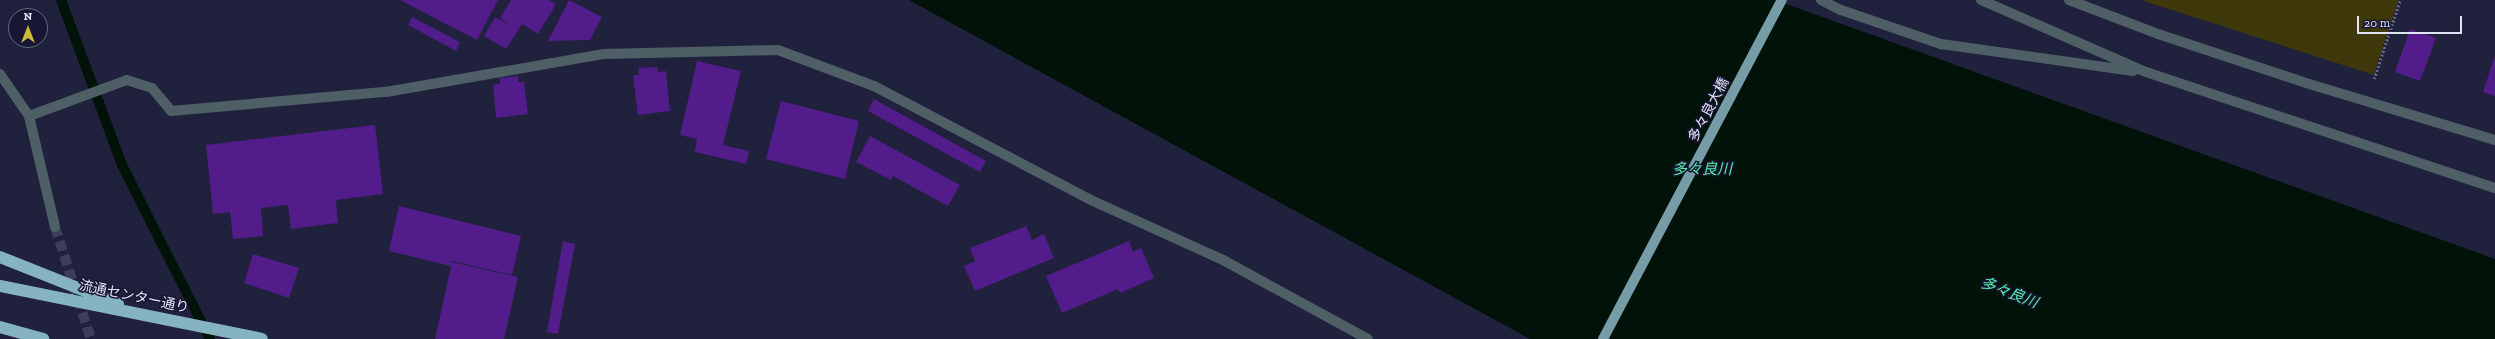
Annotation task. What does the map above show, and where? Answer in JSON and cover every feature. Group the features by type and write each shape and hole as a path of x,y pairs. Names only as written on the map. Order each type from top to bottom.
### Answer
{"highway":[{"path":"0,257 146,315"},
{"name":"流通センター通り","path":"0,286 262,339"},
{"path":"0,327 44,339"}],"main road":[{"name":"多々良大橋","path":"1603,339 1782,0"}],"street":[{"path":"1820,0 1841,10 1941,44 2146,72"},
{"path":"1981,0 2146,72 2495,188"},
{"path":"2069,0 2158,34 2366,101 2495,140"},
{"path":"29,116 128,80 152,88 171,111 386,92 603,54 778,50 874,86 1093,201 1223,260 1368,339"},
{"path":"1,78 29,116 55,227"}],"path":[{"path":"2366,101 2400,0"}],"shaded area":[{"path":"2141,0 2398,0 2374,75"}],"water":[{"name":"多々良川","path":"909,0 1775,0 2495,259 2495,339 1530,339"}],"building":[{"path":"400,0 498,0 477,40"},
{"path":"511,0 549,0 556,4 538,34 522,24 506,49 484,36 495,17 512,26 500,18"},
{"path":"569,0 602,17 590,40 548,41"},
{"path":"412,17 460,42 456,51 408,25"},
{"path":"2410,29 2436,38 2420,81 2395,72"},
{"path":"2495,56 2495,96 2483,92"},
{"path":"697,61 741,71 723,145 749,151 746,164 695,152 697,139 680,135"},
{"path":"657,67 658,72 666,71 670,111 638,115 633,75 639,75 638,68"},
{"path":"518,76 518,82 524,82 528,114 496,118 493,85 500,83 500,78"},
{"path":"874,99 986,161 980,172 868,111"},
{"path":"781,101 859,121 845,179 766,159"},
{"path":"375,125 383,194 336,200 338,223 291,229 288,205 261,208 263,236 233,239 230,212 213,214 206,145"},
{"path":"870,136 960,185 948,206 893,176 891,180 856,162"},
{"path":"399,206 521,236 512,275 452,261 451,266 389,251"},
{"path":"1026,226 1032,240 1044,234 1054,258 975,291 964,266 975,261 970,248"},
{"path":"563,241 575,244 558,334 547,332"},
{"path":"1129,241 1133,252 1141,248 1154,278 1120,293 1118,289 1062,313 1046,276"},
{"path":"253,254 299,268 289,298 244,283"},
{"path":"452,262 518,277 504,339 435,339"}],"waterway":[{"path":"61,0 122,165 210,339"}],"tunnel":[{"path":"55,227 91,339"}]}
